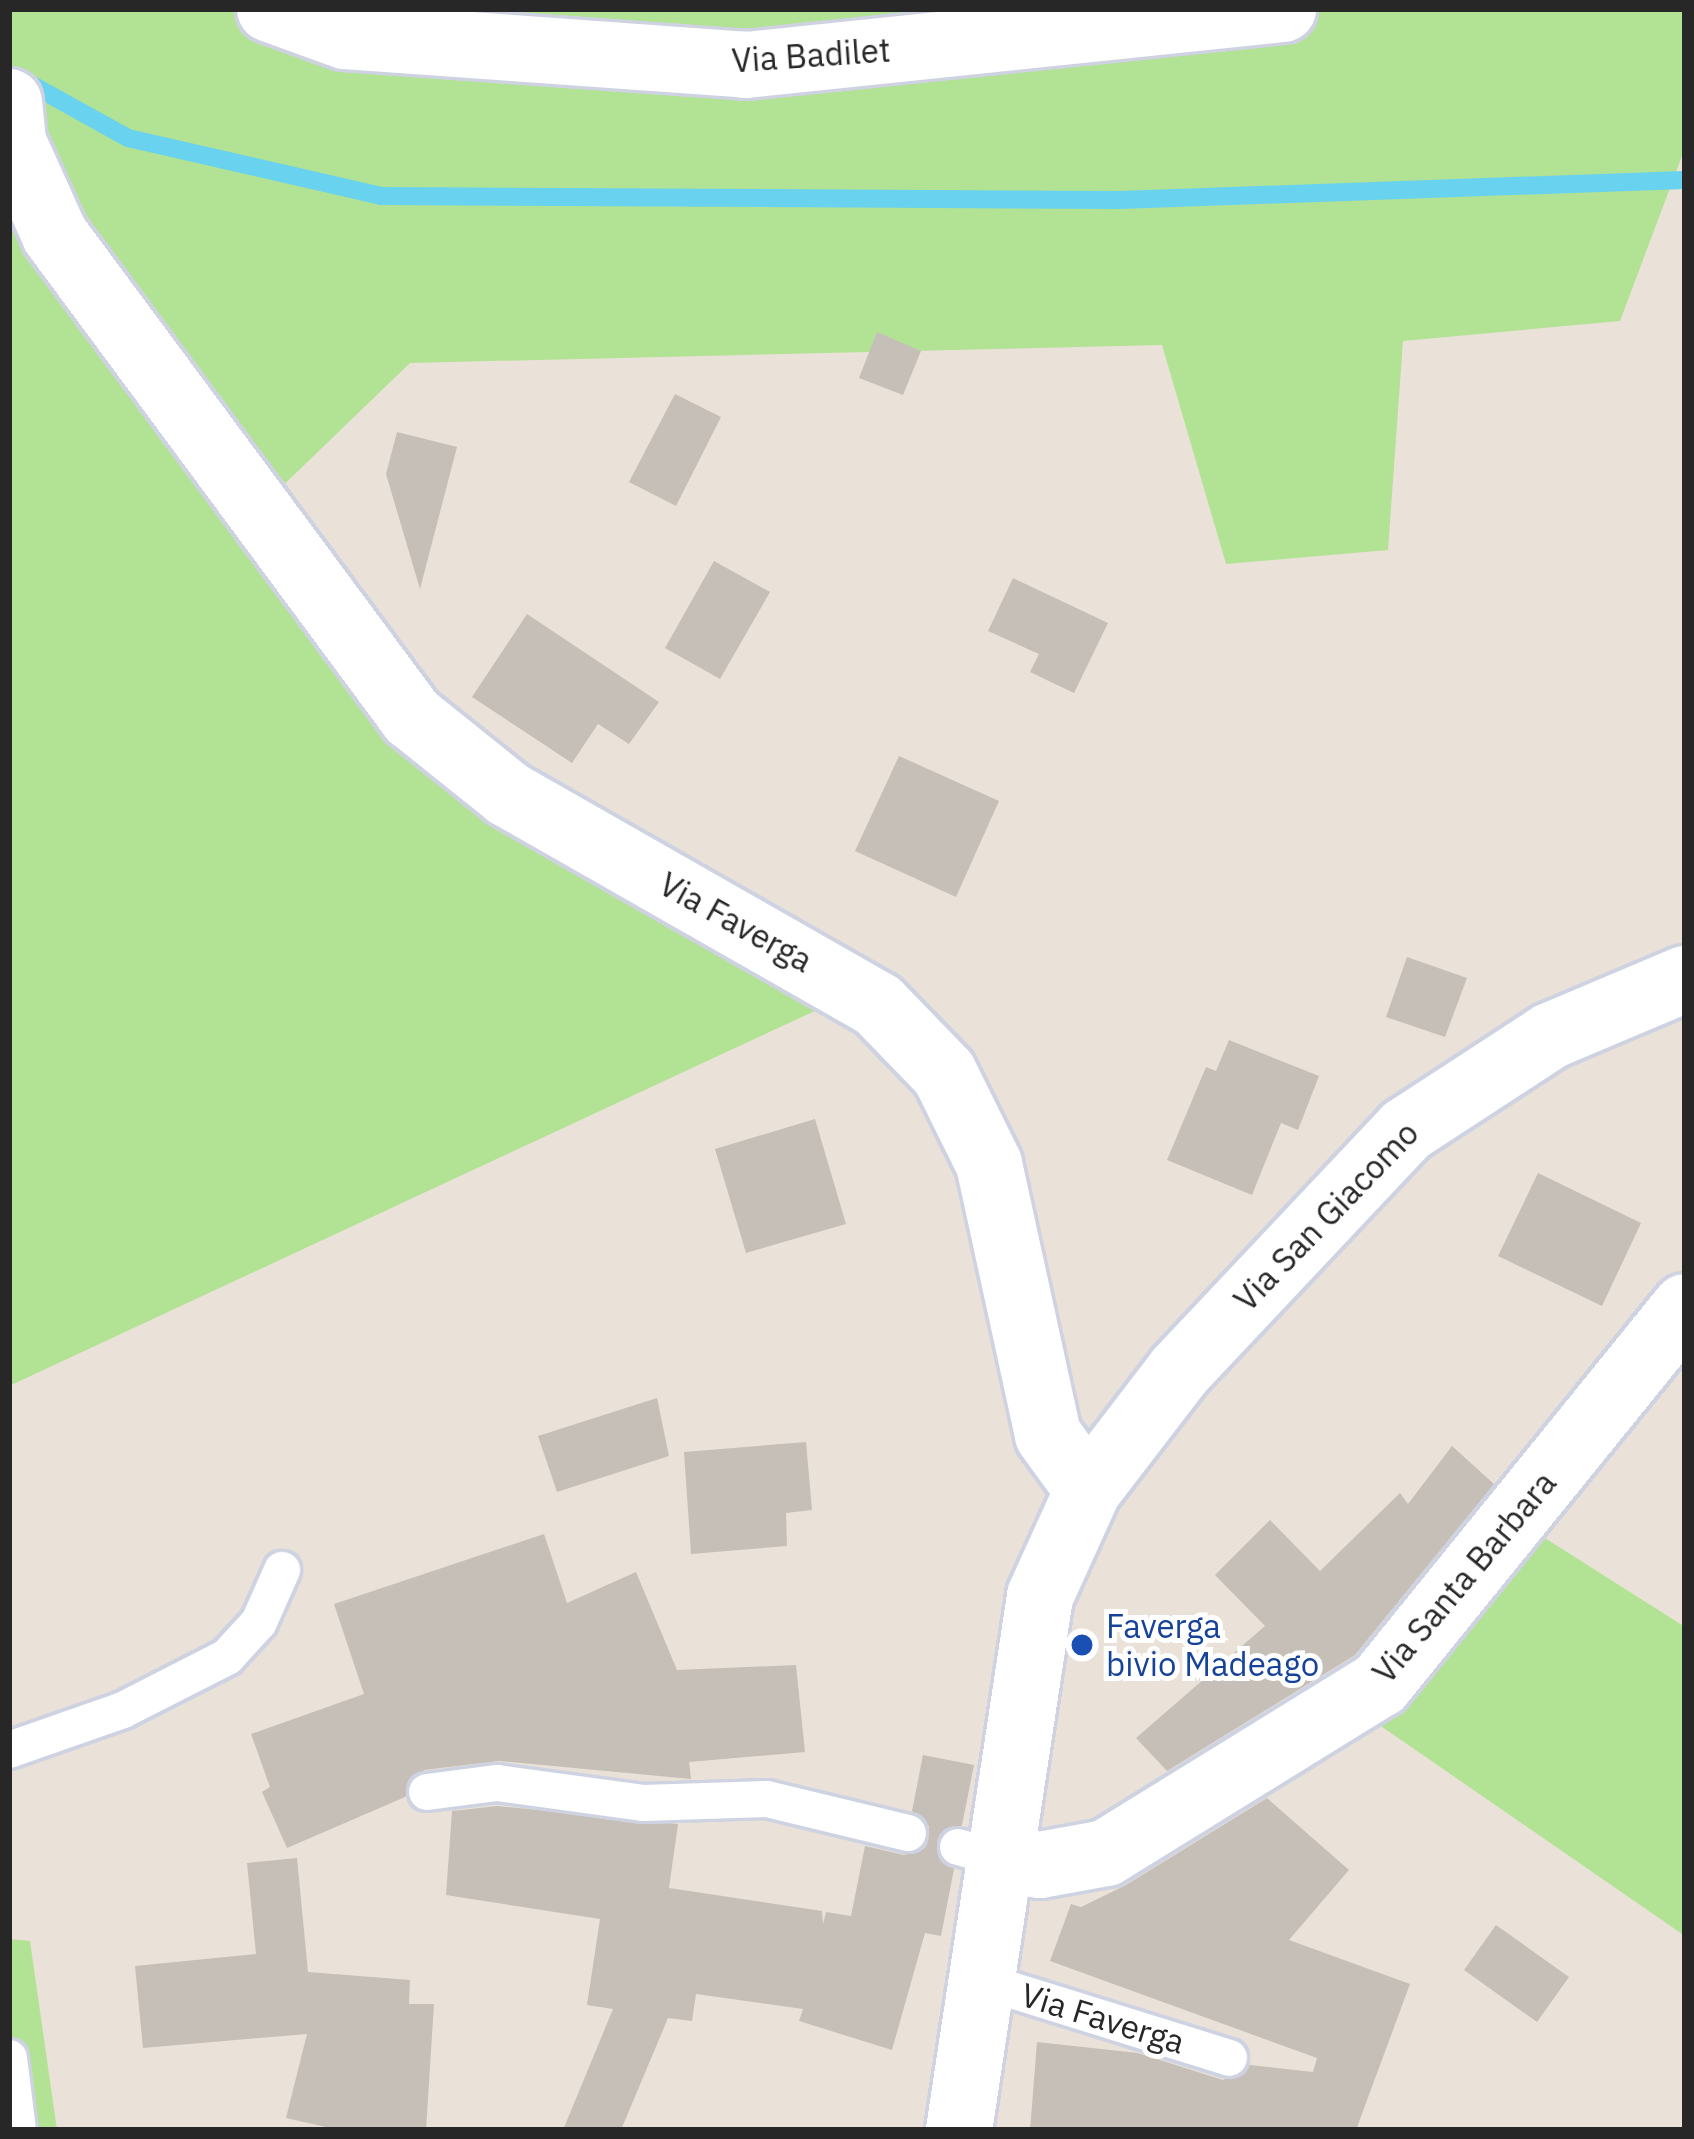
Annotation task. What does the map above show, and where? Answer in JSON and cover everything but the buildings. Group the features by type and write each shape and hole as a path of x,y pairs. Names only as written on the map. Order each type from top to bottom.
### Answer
{"street":[{"name":"Via Badilet","path":"270,9 345,36 746,65 1283,9"},
{"name":"Via Faverga","path":"10,128 89,285 412,717 508,794 865,996 944,1072 988,1164 1048,1435 1088,1490 1040,1596 980,1853 976,1979 959,2130"},
{"name":"Via San Giacomo","path":"1088,1490 1180,1370 1406,1130 1550,1036 1685,979"},
{"name":"Via Santa Barbara","path":"980,1853 1058,1864 1106,1853 1380,1684 1685,1307"}],"lane":[{"path":"9,1750 123,1710 226,1657 259,1622 282,1570"},
{"path":"427,1792 497,1783 644,1803 767,1799 908,1833"},
{"name":"Via Faverga","path":"976,1979 1229,2058"},
{"path":"9,2058 18,2130"}],"green space":[{"path":"9,9 1685,9 1685,148 1620,321 1403,341 1388,550 1226,564 1162,345 410,363 268,500 411,697 877,982 9,1386"},
{"path":"1501,1510 1685,1627 1685,1936 1362,1713"},
{"path":"9,1939 30,1941 57,2130 9,2130"}],"waterway":[{"path":"18,77 128,138 381,196 1120,200 1685,180"}],"place":[{"name":"Faverga bivio Madeago","path":"1082,1645"}]}
